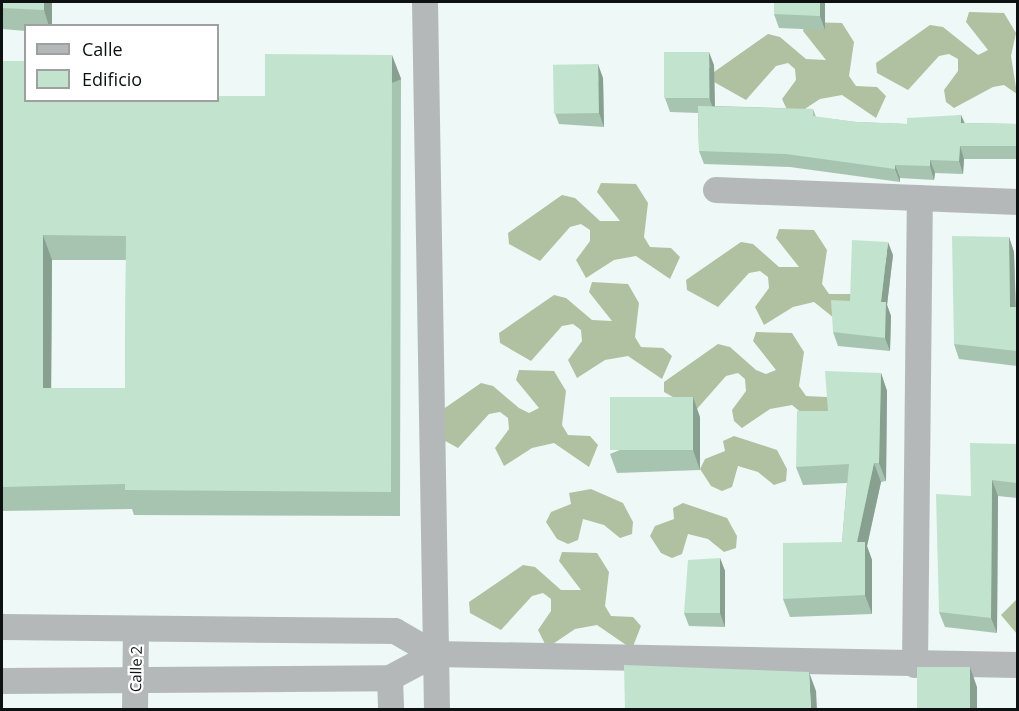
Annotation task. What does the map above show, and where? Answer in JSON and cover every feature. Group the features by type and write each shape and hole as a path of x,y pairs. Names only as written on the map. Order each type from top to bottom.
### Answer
{"street":[{"path":"425,2 437,710"},
{"path":"716,190 1017,202"},
{"path":"915,665 920,198"},
{"path":"2,627 395,631 435,654 915,665 1017,664"},
{"name":"Calle 2","path":"135,710 136,628"},
{"path":"2,681 135,682 390,678 435,654"},
{"path":"390,678 391,710"}],"green space":[{"path":"969,12 1004,13 1016,33 1011,56 1017,94 1004,85 993,87 954,108 946,102 944,90 958,71 958,59 949,54 939,56 908,90 877,73 876,63 930,25 943,27 978,55 988,50 966,22"},
{"path":"806,22 842,23 854,42 849,76 856,86 877,87 886,96 876,118 842,95 820,99 791,118 782,99 796,80 795,69 788,63 776,66 746,100 714,82 714,72 768,34 780,37 806,59 826,60 803,31"},
{"path":"601,183 636,184 648,203 644,237 650,247 671,248 680,257 670,279 636,256 614,260 586,278 576,260 590,241 590,230 581,224 570,227 540,261 509,244 508,233 562,195 575,198 600,221 620,221 597,192"},
{"path":"779,229 814,230 827,250 822,284 829,294 850,294 859,303 839,322 814,302 793,307 764,325 755,307 769,288 768,277 760,271 749,273 718,307 687,290 686,280 741,242 753,244 779,267 799,267 776,238"},
{"path":"592,282 628,284 639,303 635,337 641,347 663,348 672,356 662,379 628,356 605,360 577,378 568,360 582,341 581,330 573,324 562,326 531,361 500,343 499,333 554,295 566,298 592,320 612,321 589,292"},
{"path":"756,332 792,333 804,352 799,386 806,396 827,397 833,417 808,418 792,405 770,409 742,428 734,421 732,410 746,391 745,379 738,373 726,376 696,410 664,392 664,382 718,344 730,347 756,370 766,374 776,370 753,341"},
{"path":"519,370 554,371 566,391 562,425 568,435 590,436 598,445 589,467 554,443 532,448 504,466 495,448 509,429 508,418 500,412 489,414 458,448 427,431 426,421 481,383 493,386 519,408 529,413 539,408 516,380"},
{"path":"734,436 777,450 787,469 786,481 774,485 758,472 738,466 732,487 722,491 711,486 700,469 705,459 725,451 723,441"},
{"path":"591,489 623,503 633,522 632,534 620,538 604,525 583,519 578,540 568,544 557,539 546,522 551,512 571,504 569,493"},
{"path":"683,503 727,518 737,536 736,548 724,552 708,539 688,534 682,554 672,558 661,553 650,536 655,526 674,519 673,508"},
{"path":"562,552 597,553 609,572 605,606 611,616 633,617 641,626 632,649 597,625 575,629 547,648 538,630 551,611 551,599 543,593 532,596 501,630 470,613 469,602 523,565 535,567 561,590 581,590 559,561"},
{"path":"1018,599 1017,634 1001,615"}],"building":[{"path":"2,2 44,2 44,10 2,8"},
{"path":"774,2 820,2 820,16 774,14"},
{"path":"664,52 709,52 709,98 664,98"},
{"path":"265,54 392,55 391,492 125,490 125,484 2,487 2,61 24,61 24,102 219,102 219,96 265,96","holes":["43,235 126,236 125,388 43,388"]},
{"path":"598,64 599,113 554,114 553,65"},
{"path":"698,106 813,109 813,116 856,122 907,124 907,118 961,115 961,123 1017,124 1017,146 960,146 959,161 930,160 930,166 895,165 895,169 786,154 699,151"},
{"path":"952,236 1009,237 1010,307 1017,307 1017,351 954,344"},
{"path":"852,240 888,242 881,302 886,302 885,338 833,332 831,300 850,301"},
{"path":"825,371 881,373 879,463 874,463 857,542 865,542 865,595 783,599 783,543 842,542 849,464 796,467 797,411 828,411"},
{"path":"610,397 693,397 693,450 610,450"},
{"path":"970,443 1017,444 1017,483 992,480 991,618 939,612 936,494 971,496"},
{"path":"720,558 720,613 684,613 688,560"},
{"path":"624,665 809,672 811,710 625,710"},
{"path":"917,667 970,667 970,710 917,710"}]}
